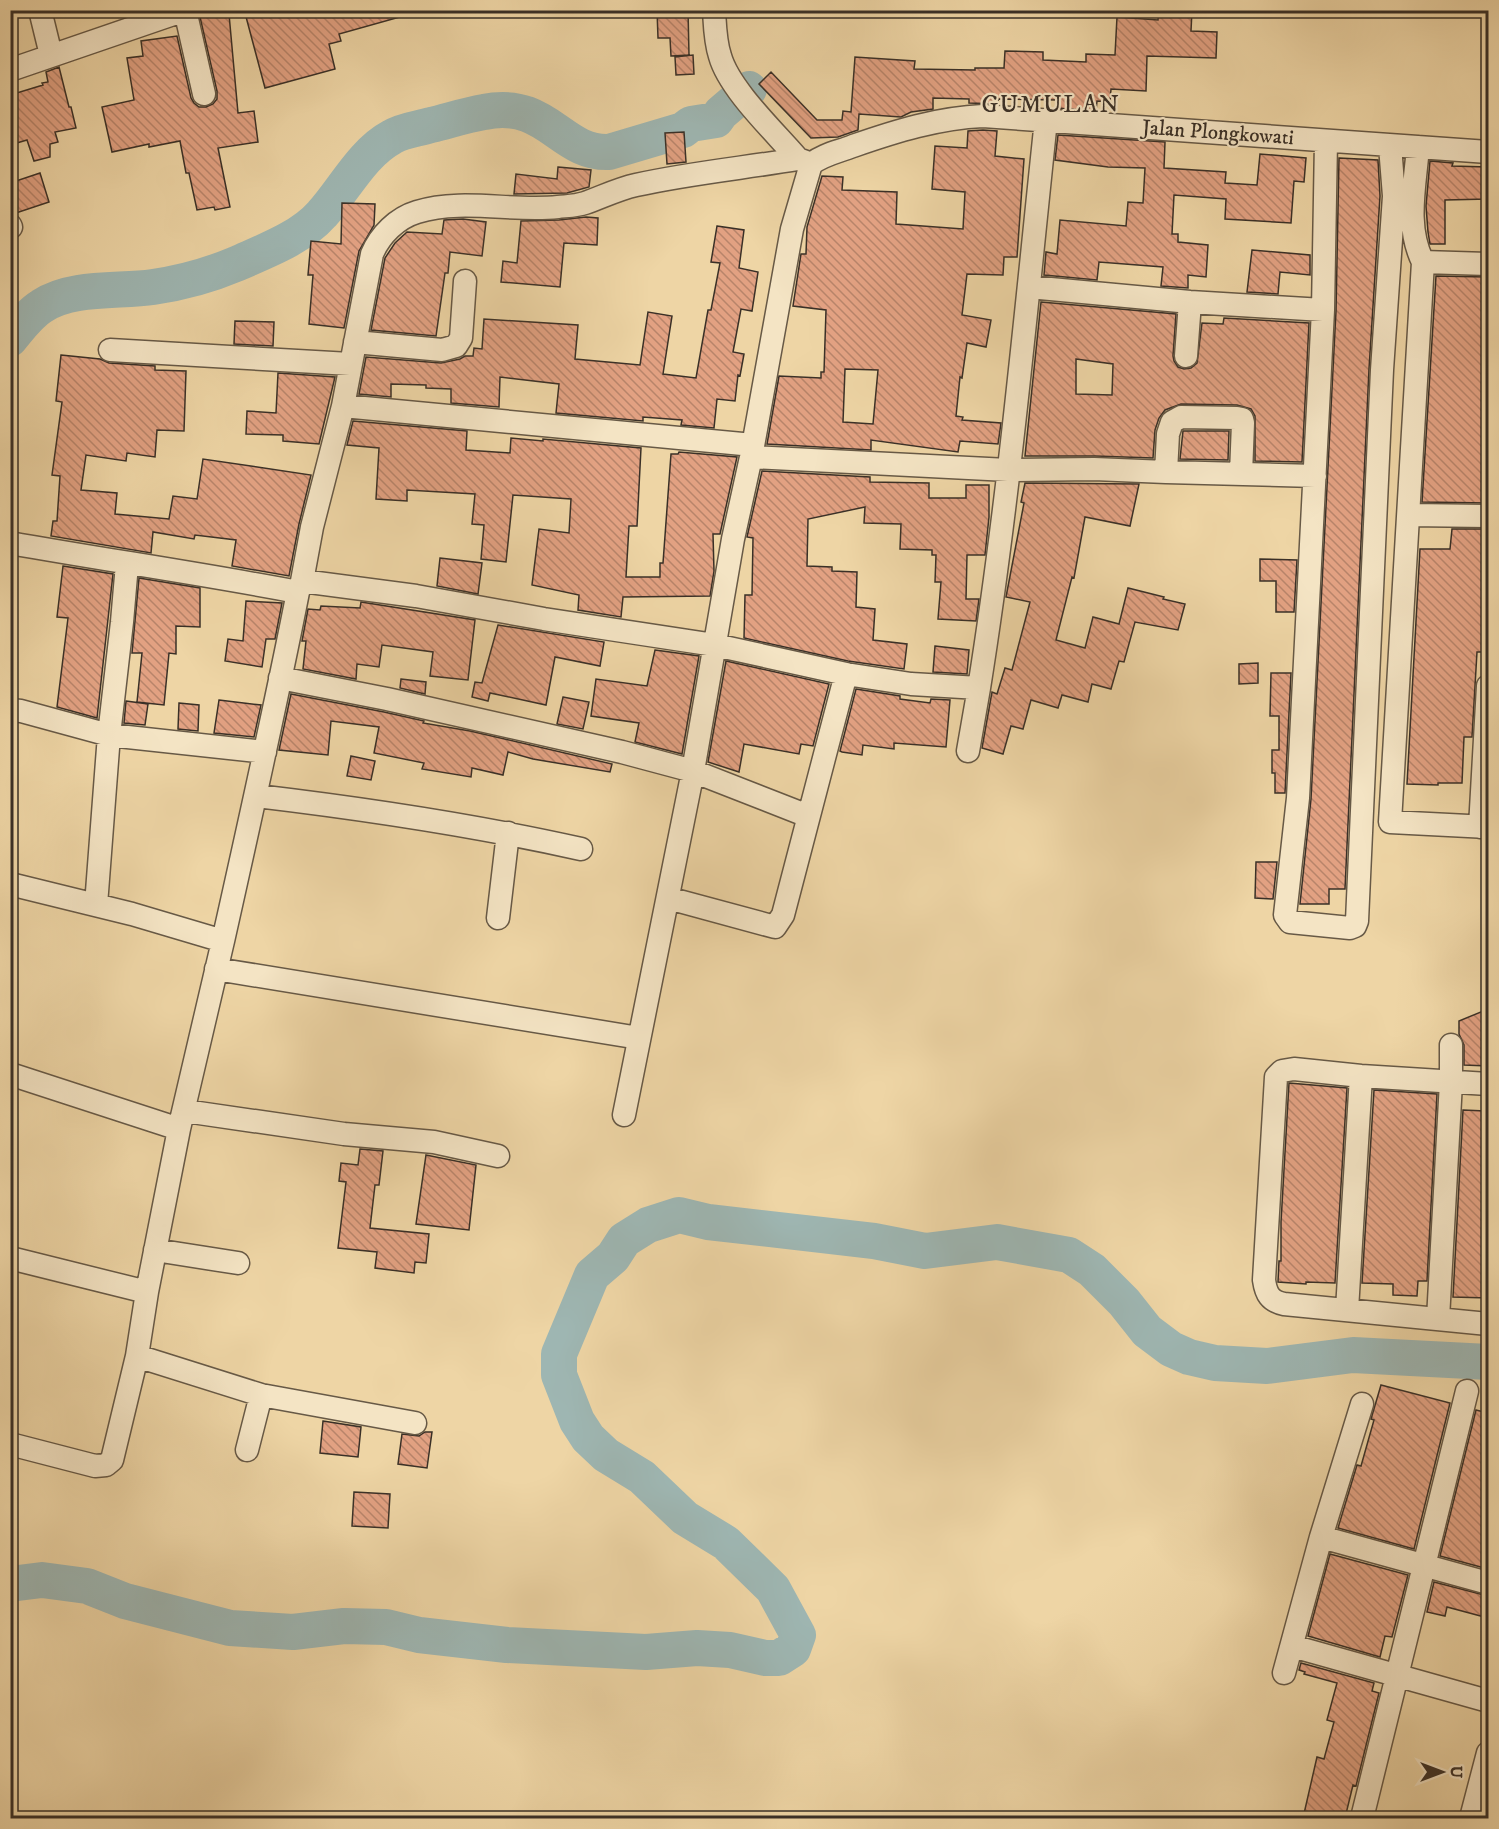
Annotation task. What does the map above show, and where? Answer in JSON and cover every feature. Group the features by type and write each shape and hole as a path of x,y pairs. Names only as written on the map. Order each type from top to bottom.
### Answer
{"street":[{"path":"40,10 51,55"},
{"path":"10,70 185,10 204,94"},
{"path":"624,1115 693,771 733,539 752,451 804,161 732,82 720,59 715,36 714,10"},
{"name":"Jalan Plongkowati","path":"10,1444 95,1467 112,1460 137,1356 155,1250 182,1120 257,796 312,527 343,406 372,254 378,241 402,218 448,207 539,208 582,204 616,189 637,184 804,161 880,136 956,117 983,116 1046,120 1488,152"},
{"path":"968,751 987,646 1046,120"},
{"path":"1326,141 1323,310 1298,798 1285,915 1288,921 1297,924 1350,928 1355,926 1357,921 1379,440 1394,196 1390,146"},
{"path":"1418,147 1412,210 1413,240 1423,262 1390,822 1484,827 1488,686"},
{"path":"1423,262 1488,264"},
{"path":"355,342 442,350 456,346 461,338 465,281"},
{"path":"1029,287 1190,302 1323,310"},
{"path":"1186,356 1190,302"},
{"path":"110,350 350,364"},
{"path":"343,406 752,451 1008,470 1094,469 1315,476"},
{"path":"1166,472 1168,434 1172,422 1181,417 1237,418 1242,419 1243,423 1241,474"},
{"path":"1409,515 1488,516"},
{"path":"10,543 204,575 300,587 416,596 544,619 715,645 846,674 911,684 980,688"},
{"path":"96,905 109,735 127,564"},
{"path":"668,898 775,927 783,915 846,674"},
{"path":"280,678 387,699 622,752 693,771 808,816"},
{"path":"10,710 109,735 265,752"},
{"path":"257,796 384,812 508,833 581,849"},
{"path":"498,918 508,833"},
{"path":"10,884 96,905 223,941"},
{"path":"216,969 639,1038"},
{"path":"1438,1319 1450,1045"},
{"path":"1488,1083 1361,1076 1294,1069 1282,1071 1276,1077 1265,1287 1272,1300 1284,1304 1488,1324"},
{"path":"10,1074 182,1120 434,1142 498,1156"},
{"path":"1347,1310 1361,1076"},
{"path":"155,1250 238,1263"},
{"path":"10,1258 147,1292"},
{"path":"137,1356 261,1395 415,1424"},
{"path":"1362,1818 1398,1676 1422,1566 1467,1391"},
{"path":"247,1450 261,1395"},
{"path":"1284,1673 1321,1537 1362,1404"},
{"path":"1321,1537 1488,1583"},
{"path":"1292,1646 1488,1701"},
{"path":"1471,1818 1488,1753"}],"building":[{"path":"249,10 298,10 300,17 324,10 406,10 407,15 339,34 341,41 329,44 335,69 265,88 245,13 250,12"},
{"path":"657,10 688,10 689,55 671,56 670,38 658,38"},
{"path":"1159,10 1192,10 1191,31 1217,32 1216,58 1147,56 1146,91 1111,89 1110,102 1097,101 1096,111 1056,108 1057,100 998,99 998,104 969,103 969,99 933,98 933,109 911,112 901,117 859,114 858,130 838,137 811,138 759,84 771,72 817,120 842,120 843,111 851,112 855,57 915,61 914,69 1004,68 1005,51 1043,52 1043,60 1086,62 1086,54 1115,55 1117,17 1158,20"},
{"path":"229,14 238,113 254,111 258,142 218,148 230,207 197,210 189,173 186,173 180,141 149,147 149,144 112,152 102,107 134,100 127,58 143,56 141,41 177,36 191,98 199,107 213,104 217,99 217,91 200,17"},
{"path":"693,55 694,74 676,75 675,57"},
{"path":"59,67 76,128 55,132 58,142 50,144 50,157 34,161 27,140 10,145 10,95 43,85 42,83 48,82 46,72"},
{"path":"968,131 997,131 995,156 1024,159 1017,257 1004,257 1003,275 967,274 962,315 991,320 986,347 967,343 962,378 960,377 956,416 963,417 962,420 1001,423 998,444 960,441 958,452 871,440 871,450 767,444 779,376 821,378 821,372 824,372 826,310 793,306 801,254 806,254 807,227 822,176 843,177 842,190 897,192 896,224 963,229 965,192 932,189 935,146 967,148","holes":["845,369 878,370 873,424 843,422"]},
{"path":"684,132 686,162 667,164 665,133"},
{"path":"1058,135 1165,142 1164,168 1226,172 1225,183 1257,185 1260,154 1306,158 1304,182 1294,181 1291,223 1225,219 1226,199 1174,195 1172,234 1178,234 1178,242 1208,245 1206,277 1188,275 1188,288 1161,286 1163,267 1099,262 1097,280 1044,275 1046,252 1057,254 1060,220 1126,226 1128,202 1143,203 1145,168 1108,167 1055,160"},
{"path":"1339,158 1378,160 1380,196 1369,369 1345,889 1329,889 1329,904 1300,904 1311,799 1336,311"},
{"path":"1430,161 1453,163 1452,166 1488,167 1488,199 1445,200 1445,244 1430,244 1426,206"},
{"path":"558,167 591,170 589,187 567,193 514,194 516,174 557,179"},
{"path":"40,173 49,202 16,213 10,212 10,183"},
{"path":"342,203 375,204 374,225 359,251 344,328 309,324 313,275 308,275 311,241 341,244"},
{"path":"598,218 597,245 564,243 560,287 501,282 503,261 517,263 521,221"},
{"path":"463,219 486,222 482,256 450,252 436,336 371,330 385,258 395,243 407,232 442,234 444,220"},
{"path":"717,226 744,230 739,268 758,272 752,311 741,309 733,352 744,354 740,376 738,375 735,401 717,399 714,428 681,425 682,420 643,417 643,421 556,413 559,384 500,377 499,407 451,403 451,389 426,388 426,385 391,384 391,397 359,394 366,357 441,363 473,356 474,348 482,349 484,319 578,325 575,359 640,365 648,312 672,316 663,374 696,378 708,310 711,310 720,263 711,262"},
{"path":"1252,250 1310,255 1310,275 1280,272 1278,294 1247,292"},
{"path":"1436,276 1488,277 1488,446 1485,446 1485,487 1488,487 1488,503 1422,502"},
{"path":"1041,302 1176,314 1173,356 1178,367 1184,369 1191,368 1197,363 1202,323 1223,324 1224,318 1309,323 1302,462 1255,461 1255,416 1251,409 1237,405 1181,404 1165,410 1155,430 1153,458 1025,456","holes":["1076,359 1113,364 1112,395 1076,394"]},
{"path":"235,321 274,322 273,346 234,344"},
{"path":"61,355 100,359 109,363 155,366 155,370 186,371 184,431 157,430 155,457 127,453 126,461 86,455 81,490 117,493 115,514 169,519 173,496 197,499 203,459 311,475 289,576 232,566 236,540 195,535 194,539 153,532 151,553 51,536 53,521 57,521 60,476 52,475 62,402 56,401"},
{"path":"278,373 335,377 319,444 283,441 283,435 246,434 247,411 276,413"},
{"path":"353,421 467,431 466,450 510,453 511,438 641,448 637,526 629,526 626,577 660,577 671,454 679,452 737,457 720,534 713,534 714,571 710,596 623,597 621,617 578,610 579,595 532,585 539,529 569,533 571,499 513,495 506,562 481,559 484,525 472,524 475,494 407,490 407,501 376,499 379,448 347,445"},
{"path":"1183,431 1229,431 1228,460 1180,459"},
{"path":"762,471 870,477 870,482 929,483 929,498 966,498 966,485 989,485 989,517 985,555 967,555 966,599 979,599 976,621 938,619 941,582 935,582 936,555 932,555 932,550 900,549 901,524 864,523 865,507 808,519 807,566 832,567 832,571 857,572 856,607 875,609 873,640 907,644 904,669 848,661 744,638 745,595 752,595 753,538 747,537"},
{"path":"1025,483 1139,484 1130,526 1085,517 1074,578 1072,577 1056,640 1085,648 1093,617 1119,624 1128,588 1185,604 1178,630 1135,622 1124,662 1119,661 1111,689 1092,684 1088,702 1062,695 1058,708 1031,700 1023,729 1011,726 1003,754 982,748 992,692 997,694 1005,668 1012,670 1030,602 1006,597 1024,503 1021,502"},
{"path":"1452,529 1488,529 1487,568 1485,568 1485,588 1483,588 1482,652 1477,652 1472,737 1464,737 1462,783 1407,784 1420,549 1450,549"},
{"path":"440,558 482,563 478,594 437,586"},
{"path":"1260,559 1297,560 1294,612 1276,612 1276,581 1260,581"},
{"path":"63,566 113,574 97,718 57,707 68,618 57,617"},
{"path":"139,578 200,588 200,627 176,626 176,654 169,653 164,705 137,702 142,653 132,653"},
{"path":"246,601 282,603 275,639 266,639 262,667 225,661 228,639 243,641"},
{"path":"361,602 475,620 468,680 430,676 433,652 382,645 379,667 357,664 356,679 303,669 306,641 302,641 308,609 320,610 321,606 360,608"},
{"path":"498,625 604,642 600,666 555,657 546,705 490,693 488,701 472,697 475,682 482,683"},
{"path":"935,646 969,650 967,674 933,672"},
{"path":"655,650 699,656 682,754 635,742 639,723 591,716 596,679 647,686"},
{"path":"726,661 829,684 813,746 801,744 799,754 744,744 739,772 708,762"},
{"path":"1258,663 1258,683 1239,684 1239,664"},
{"path":"1271,673 1291,673 1285,793 1275,793 1275,773 1272,773 1272,750 1279,750 1279,716 1270,716"},
{"path":"401,679 426,682 425,694 400,688"},
{"path":"856,689 930,703 931,699 950,700 946,747 894,743 894,749 863,745 862,755 840,751"},
{"path":"291,694 384,712 424,721 423,723 470,731 612,764 610,772 533,759 508,752 503,775 472,768 471,777 422,769 424,763 374,753 379,727 331,721 328,755 279,750"},
{"path":"563,697 589,702 583,729 557,724"},
{"path":"219,700 261,705 254,737 214,733"},
{"path":"126,701 148,704 145,725 124,723"},
{"path":"179,703 199,705 198,731 178,729"},
{"path":"351,756 375,761 371,780 347,776"},
{"path":"1256,862 1277,862 1273,899 1255,898"},
{"path":"1488,1009 1488,1066 1464,1065 1464,1045 1459,1034 1459,1021"},
{"path":"1289,1083 1347,1088 1335,1283 1278,1282 1279,1261 1281,1261"},
{"path":"1374,1090 1437,1094 1427,1281 1418,1281 1417,1296 1393,1295 1393,1284 1362,1283"},
{"path":"1463,1110 1485,1111 1484,1164 1488,1165 1488,1298 1453,1297"},
{"path":"360,1149 383,1151 379,1185 375,1185 370,1228 429,1234 426,1263 415,1262 414,1273 375,1268 377,1252 338,1248 346,1182 339,1181 341,1163 358,1165"},
{"path":"426,1155 476,1165 469,1230 416,1224"},
{"path":"1381,1385 1450,1403 1414,1549 1338,1528 1357,1465 1361,1466"},
{"path":"1476,1410 1488,1413 1488,1569 1440,1556"},
{"path":"323,1421 361,1427 358,1457 320,1453"},
{"path":"425,1432 432,1432 427,1468 398,1464 402,1434 419,1436"},
{"path":"354,1492 390,1494 388,1528 352,1526"},
{"path":"1330,1554 1408,1575 1392,1637 1385,1636 1380,1657 1308,1636"},
{"path":"1434,1582 1488,1596 1488,1618 1447,1607 1445,1616 1427,1612"},
{"path":"1301,1663 1374,1683 1372,1691 1379,1693 1356,1786 1353,1785 1345,1818 1303,1818 1317,1757 1324,1759 1334,1722 1327,1720 1337,1683 1304,1674 1305,1672 1299,1670"}],"waterway":[{"path":"10,339 42,306 67,295 153,287 185,281 226,268 282,243 304,230 322,214 371,152 401,133 477,113 506,110 524,113 539,119 578,145 609,152 683,130 691,124 716,120 749,89"},
{"path":"10,1584 42,1580 87,1586 125,1601 230,1628 293,1632 344,1626 386,1627 419,1635 507,1645 646,1652 697,1648 730,1650 765,1658 779,1658 793,1649 798,1635 773,1589 726,1543 685,1518 642,1477 606,1455 588,1438 577,1421 559,1375 559,1354 592,1275 613,1257 624,1240 648,1225 679,1215 708,1222 874,1241 925,1251 997,1242 1069,1255 1092,1270 1124,1302 1147,1331 1171,1349 1189,1357 1215,1363 1267,1366 1353,1355 1488,1362"}],"district":[{"name":"GUMULAN","path":"1051,105"}]}
